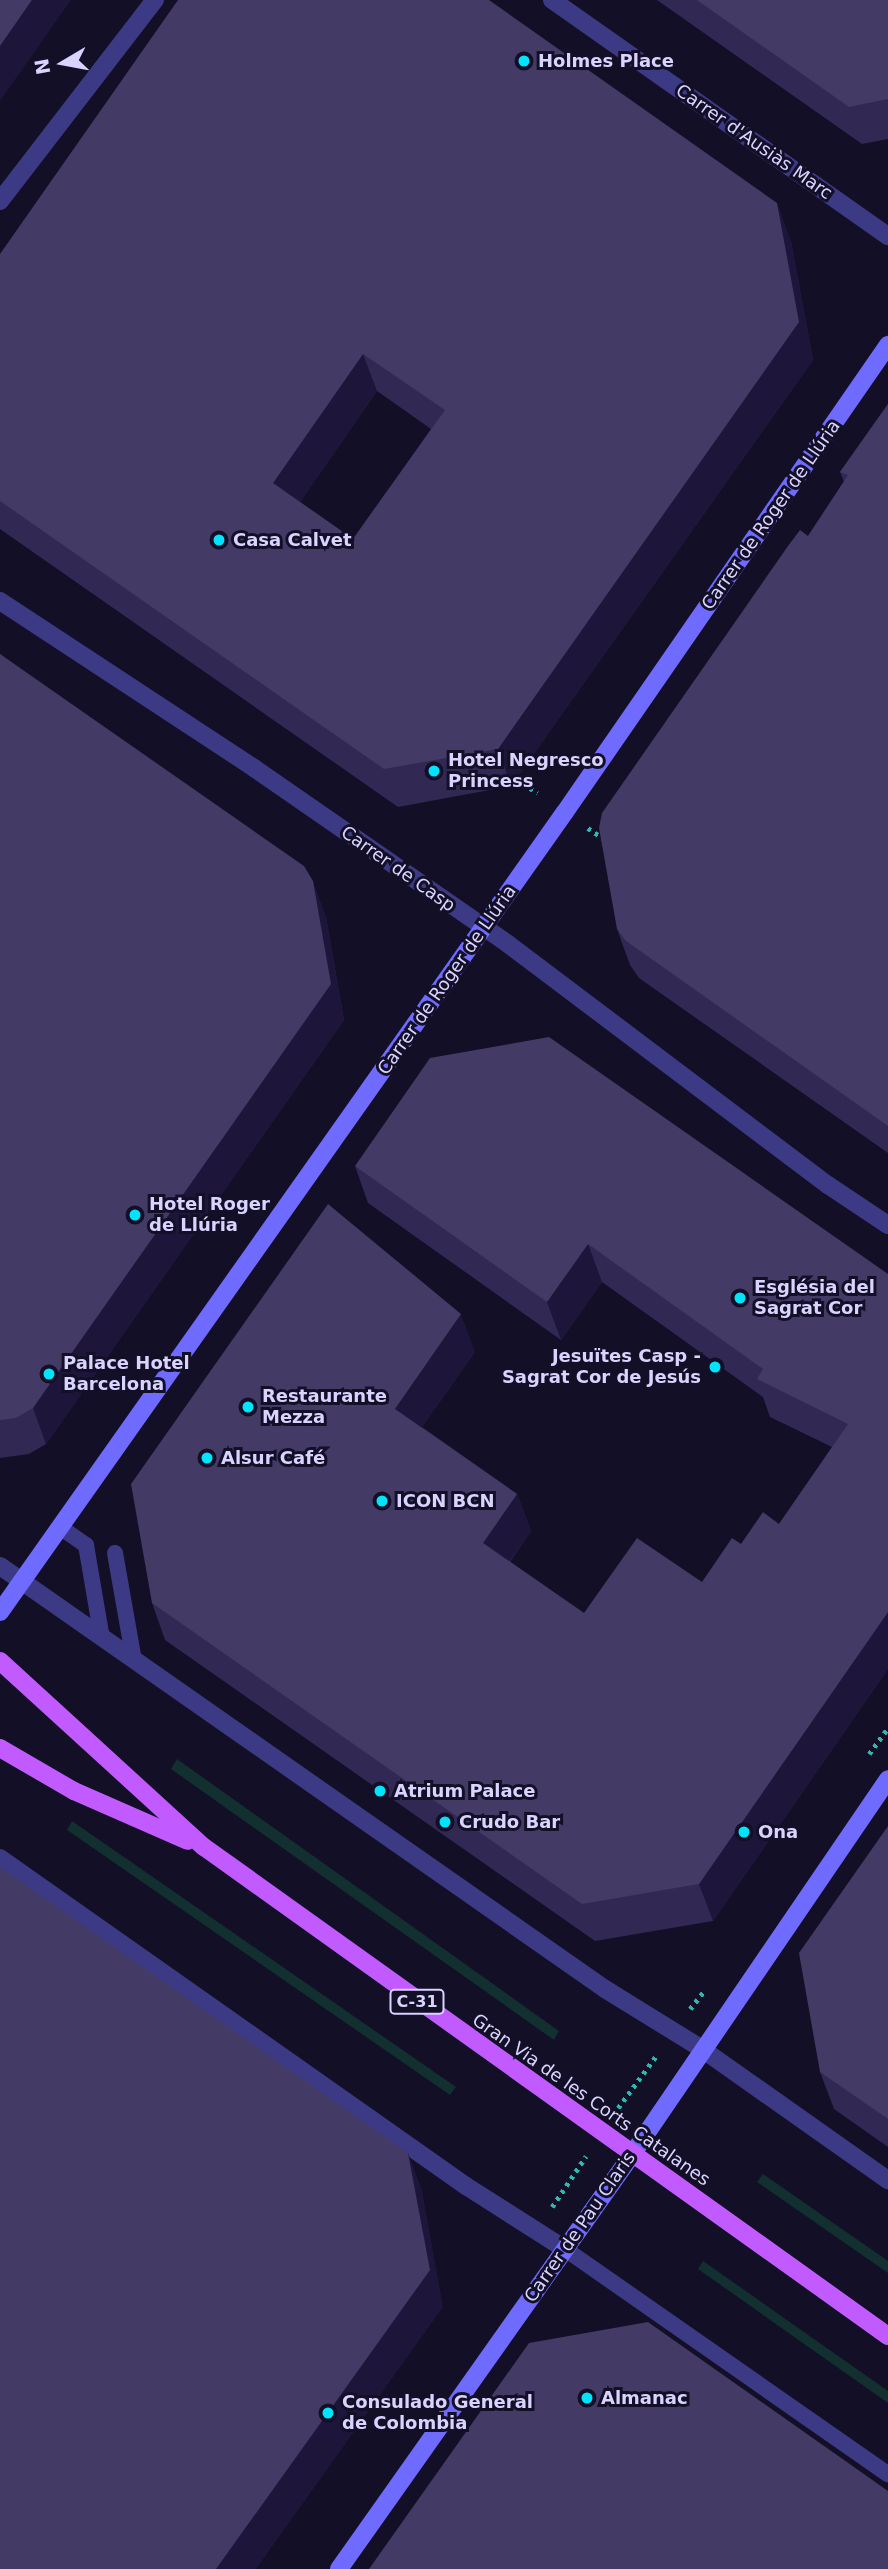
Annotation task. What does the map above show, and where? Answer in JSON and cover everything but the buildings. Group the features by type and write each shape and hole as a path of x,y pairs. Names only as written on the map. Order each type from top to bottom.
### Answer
{"main road":[{"name":"Carrer de Roger de Llúria","path":"0,1612 484,928 888,345"},
{"name":"Gran Via de les Corts Catalanes","path":"0,1661 204,1847 631,2155 888,2336"},
{"name":"Gran Via de les Corts Catalanes","path":"0,1748 81,1794 204,1847"},
{"name":"Carrer de Pau Claris","path":"339,2569 631,2155 888,1779"}],"street":[{"path":"0,201 155,0"},
{"name":"Carrer d'Ausiàs Marc","path":"552,0 888,236"},
{"name":"Carrer de Casp","path":"0,601 254,768 484,928 828,1185 888,1225"},
{"path":"0,1566 133,1655 426,1866 605,1989 702,2049 888,2180"},
{"path":"0,1858 466,2186 565,2249"}],"lane":[{"path":"60,1527 86,1545 101,1633"},
{"path":"115,1553 133,1655"},
{"path":"565,2249 888,2474"}],"path":[{"path":"530,788 538,793"},
{"path":"588,828 607,841"},
{"path":"674,2030 712,1980"}],"green space":[{"path":"177,1759 559,2031 554,2040 171,1769"},
{"path":"72,1821 456,2087 450,2095 67,1830"},
{"path":"763,2174 888,2261 888,2273 757,2182"},
{"path":"703,2261 888,2391 888,2403 698,2269"}],"place":[{"name":"Holmes Place","path":"524,61"},
{"name":"Casa Calvet","path":"219,540"},
{"name":"Hotel Negresco Princess","path":"434,771"},
{"name":"Hotel Roger de Llúria","path":"135,1215"},
{"name":"Església del Sagrat Cor","path":"740,1298"},
{"name":"Jesuïtes Casp - Sagrat Cor de Jesús","path":"715,1367"},
{"name":"Palace Hotel Barcelona","path":"49,1374"},
{"name":"Restaurante Mezza","path":"248,1407"},
{"name":"Alsur Café","path":"207,1458"},
{"name":"ICON BCN","path":"382,1501"},
{"name":"Atrium Palace","path":"380,1791"},
{"name":"Crudo Bar","path":"445,1822"},
{"name":"Ona","path":"744,1832"},
{"name":"Almanac","path":"587,2398"},
{"name":"Consulado General de Colombia","path":"328,2413"}]}
